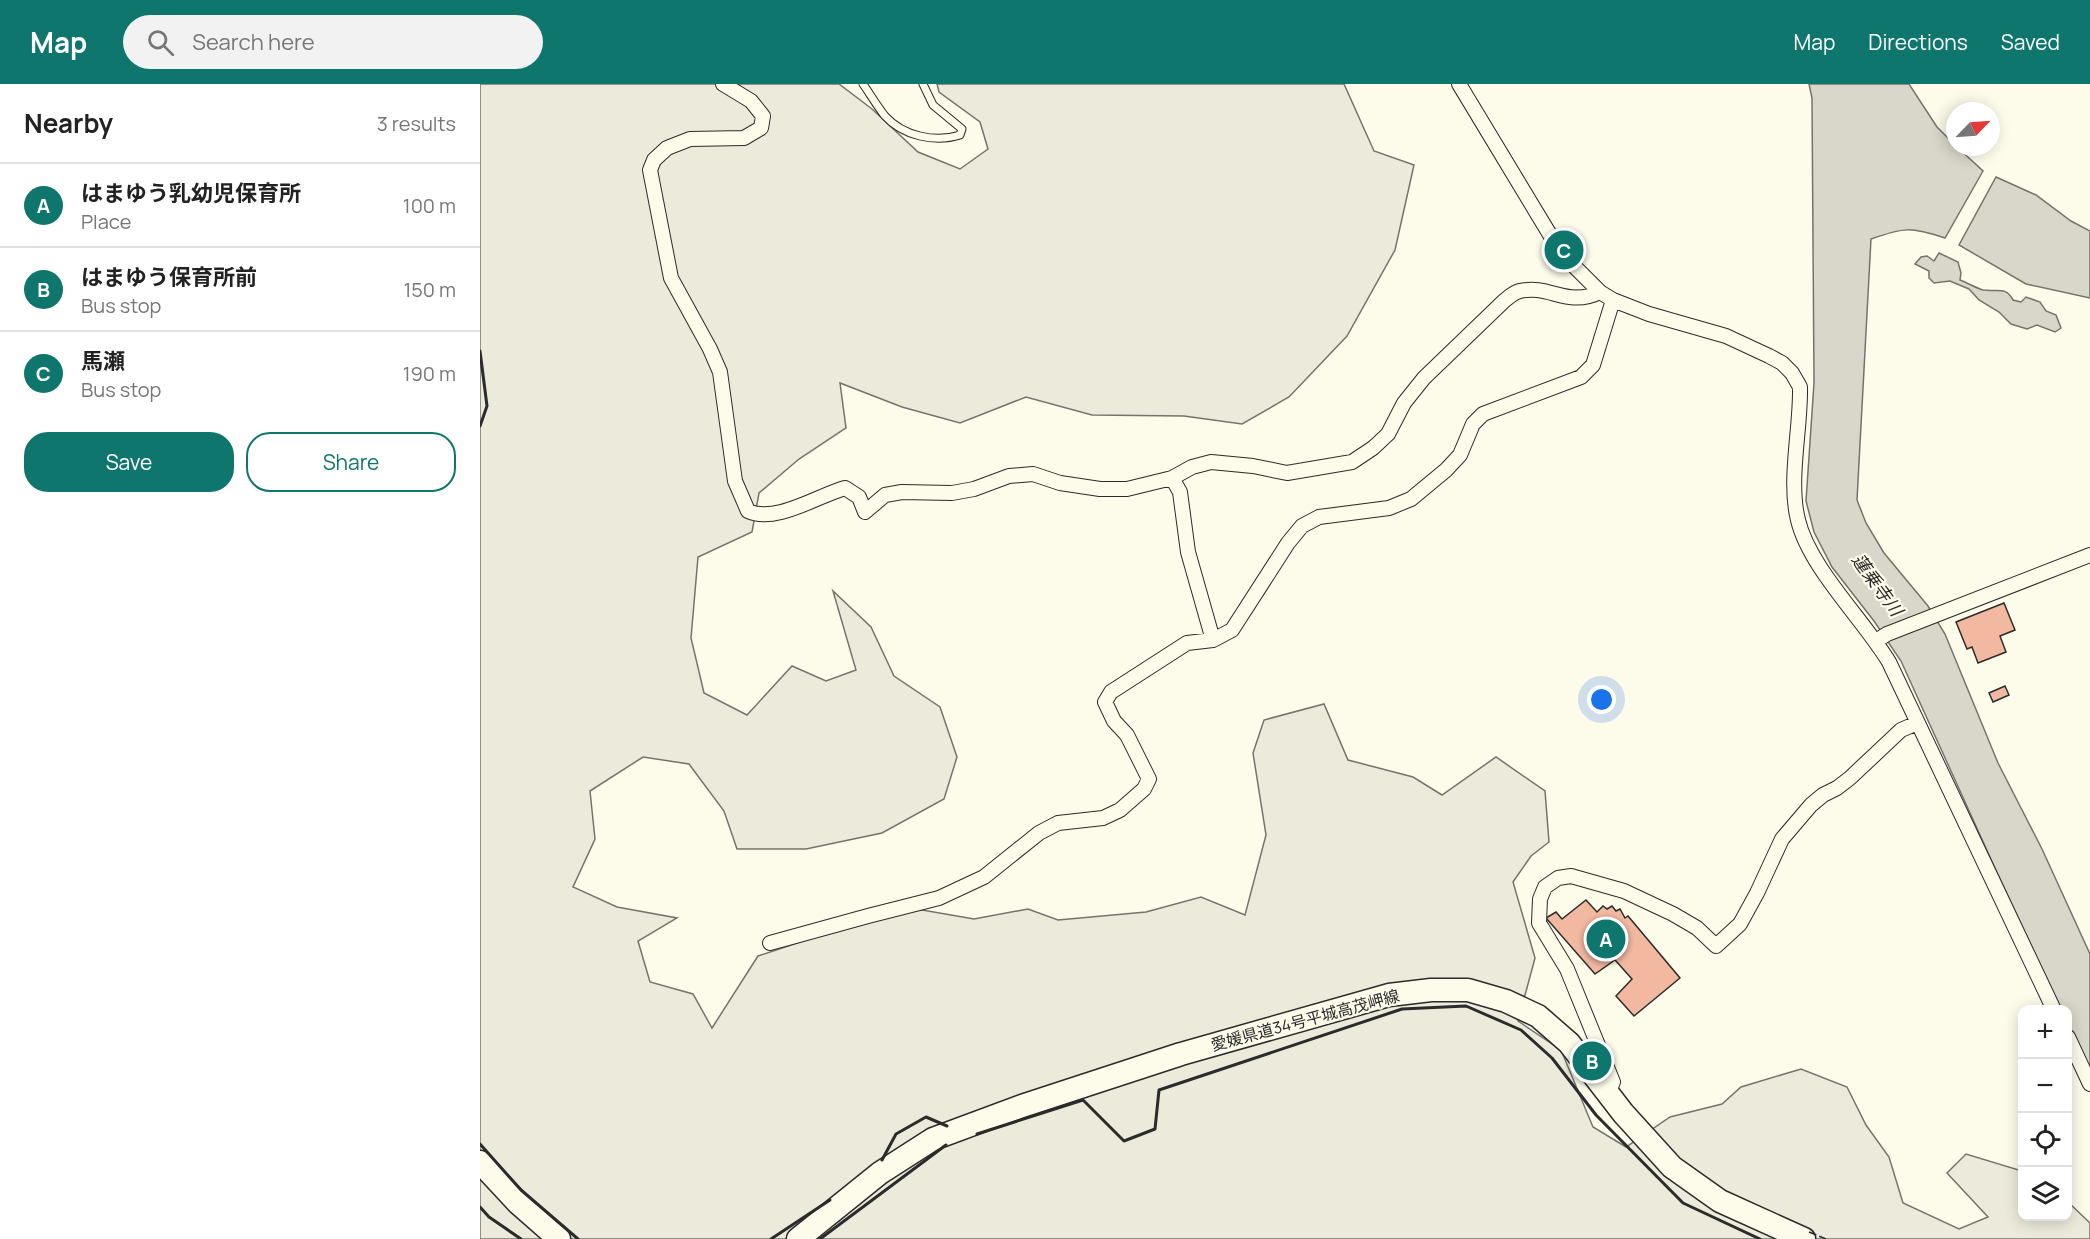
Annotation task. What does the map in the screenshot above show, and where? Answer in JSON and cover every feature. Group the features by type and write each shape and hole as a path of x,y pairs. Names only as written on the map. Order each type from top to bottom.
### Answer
{"main road":[{"name":"愛媛県道34号平城高茂岬線","path":"798,1239 880,1173 933,1139 1022,1106 1181,1054 1389,995 1431,990 1468,990 1517,1006 1538,1016 1569,1043 1623,1113 1672,1167 1720,1201 1804,1239"},
{"path":"480,1162 518,1203 559,1239"}],"street":[{"path":"723,84 751,100 763,116 761,128 744,138 690,139 667,148 654,160 650,170 671,278 720,372 735,481 747,511 758,516 776,514 826,493 845,488 859,497 865,512 885,495 902,492 952,493 974,489 1009,476 1033,474 1060,483 1100,489 1127,489 1172,478 1192,467 1211,462 1253,466 1287,473 1352,462 1388,435 1404,403 1424,378 1504,301 1518,291 1537,290 1570,298 1588,298 1600,292"},
{"path":"1459,84 1562,253 1600,292 1613,300 1649,314 1726,336 1782,363 1792,373 1800,387 1794,493 1798,520 1825,574 1881,638 1889,662 1917,723 2052,1005"},
{"path":"770,943 868,915 939,898 984,877 1039,833 1058,823 1103,818 1120,810 1144,789 1149,779 1127,735 1114,721 1105,702 1111,692 1187,643 1213,640 1232,630 1288,543 1302,526 1318,517 1389,508 1411,499 1446,470 1460,455 1473,424 1483,414 1581,377 1593,364 1613,300"},
{"path":"1172,478 1180,492 1188,552 1213,640"},
{"path":"1881,638 2090,555"},
{"path":"1608,1094 1613,1082 1584,1009 1567,969 1539,923 1540,899 1545,887 1558,878 1571,876 1624,891 1697,928 1716,946 1740,924 1782,839 1811,805 1850,778 1901,730 1917,723"},
{"path":"2072,1047 2090,1084"}],"lane":[{"path":"863,84 886,117 907,131 932,140 960,135 962,129 933,105 923,84"}],"shaded area":[{"path":"480,84 839,84 872,109 918,152 960,169 988,149 980,122 939,92 937,84 1344,84 1374,151 1414,165 1395,250 1347,336 1289,397 1242,424 1184,416 1092,415 1026,397 960,423 902,407 840,383 846,428 799,459 759,493 752,532 698,557 691,638 704,693 747,715 792,666 826,681 856,670 833,591 871,627 894,676 940,707 957,757 944,799 882,833 806,849 737,849 724,811 689,764 643,757 590,791 595,839 573,887 617,907 677,918 638,941 650,982 693,994 712,1028 758,956 905,907 974,919 1028,909 1058,920 1146,912 1201,897 1245,915 1266,835 1253,753 1264,720 1324,704 1348,760 1413,777 1442,795 1496,757 1545,791 1549,842 1531,856 1513,882 1535,958 1518,1021 1561,1050 1593,1127 1626,1147 1670,1117 1722,1104 1741,1087 1801,1069 1847,1087 1866,1125 1889,1157 1903,1203 1959,1229 1988,1217 1947,1173 1966,1154 2018,1170 2018,1221 2072,1221 2072,1206 2090,1223 2090,1239 480,1239"}],"water":[{"name":"蓮乗寺川","path":"1809,84 1909,84 1937,127 1946,136 1946,156 1967,156 1983,171 1945,238 1908,230 1892,232 1871,239 1857,500 1866,523 1884,553 1928,606 1945,634 1998,763 2042,849 2090,954 2090,1070 2072,1032 2072,1005 2059,1005 1901,661 1874,621 1832,567 1814,532 1806,501 1814,383 1812,98"},
{"path":"1996,177 2036,195 2071,221 2090,231 2090,298 2026,284 1959,245"},
{"path":"1939,253 1958,262 1960,280 1983,290 2004,291 2013,300 2021,302 2026,297 2040,302 2046,311 2056,315 2061,328 2055,332 2037,325 2027,329 2011,324 1999,312 1979,300 1969,289 1950,281 1934,283 1929,278 1929,271 1915,264 1921,257 1927,256 1934,261"}],"building":[{"path":"2004,603 2015,630 2000,636 2006,652 1978,663 1972,647 1967,649 1956,622"},
{"path":"2005,686 2009,695 1993,702 1989,693"},
{"path":"1586,900 1597,912 1603,906 1607,909 1612,906 1616,911 1620,909 1625,918 1628,916 1680,978 1634,1016 1616,996 1632,979 1615,960 1595,974 1546,918 1556,912 1562,919"}],"fence":[{"path":"1809,1232 1826,1239"}],"wall":[{"path":"480,351 487,406 480,426"},
{"path":"977,1134 1083,1100 1124,1141 1155,1129 1159,1090 1402,1009 1466,1006 1521,1030 1552,1058 1596,1115 1683,1203 1760,1239"},
{"path":"882,1160 896,1134 926,1117 947,1126"},
{"path":"480,1144 521,1190 578,1239"},
{"path":"820,1239 946,1145"},
{"path":"771,1239 830,1200"},
{"path":"480,1207 489,1217 521,1239"}],"place":[{"name":"馬瀬","path":"1564,250"},
{"name":"はまゆう乳幼児保育所","path":"1606,939"},
{"name":"はまゆう保育所前","path":"1592,1061"}]}
